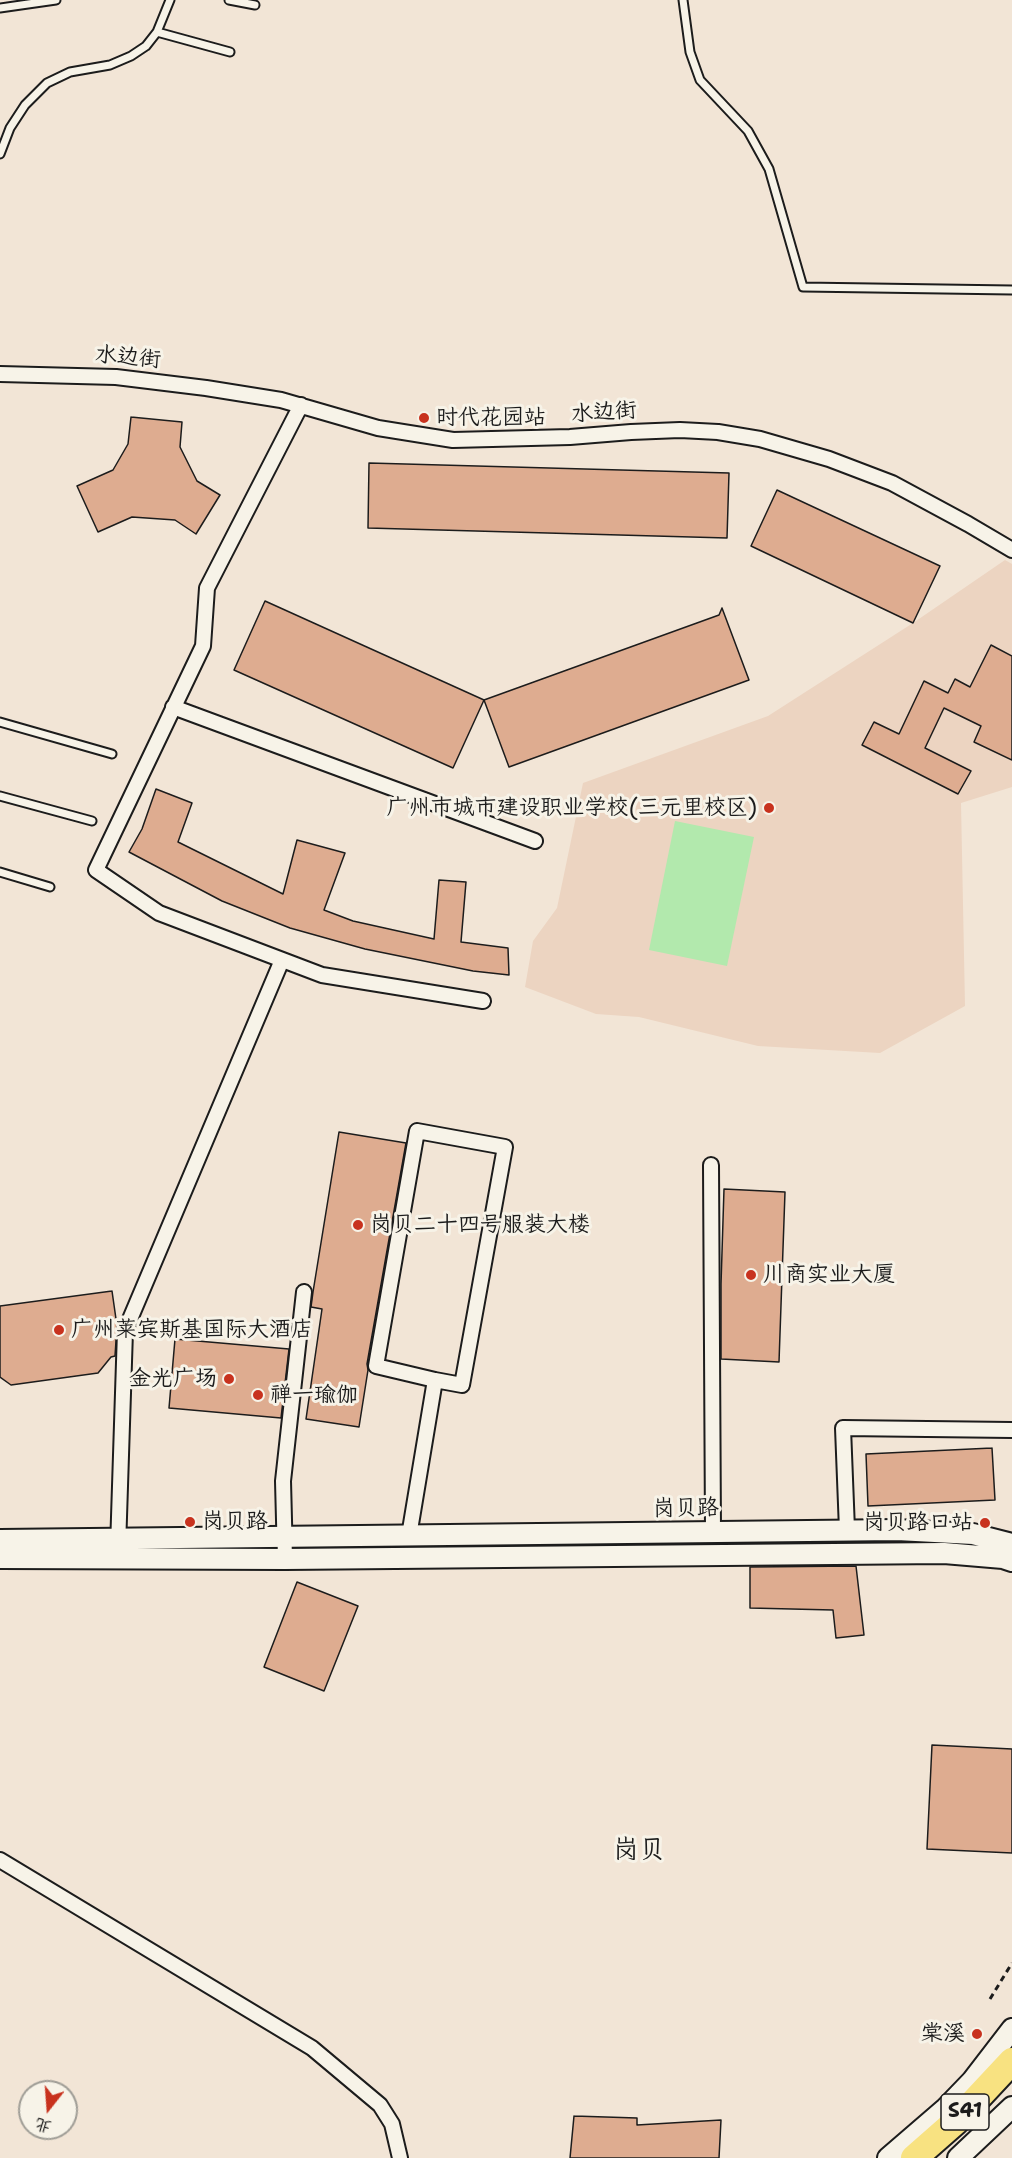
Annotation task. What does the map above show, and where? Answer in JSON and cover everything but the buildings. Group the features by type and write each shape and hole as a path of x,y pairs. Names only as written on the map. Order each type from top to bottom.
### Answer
{"highway":[{"name":"S41","path":"914,2158 955,2122 1012,2061"}],"main road":[{"name":"岗贝路","path":"0,1558 284,1538 409,1536 897,1530 973,1534 1012,1544"},
{"path":"973,1534 1012,1533"},
{"name":"岗贝路","path":"0,1540 285,1559 944,1553 1003,1558 1012,1562"},
{"path":"888,2158 927,2127 972,2081 1012,2030"},
{"path":"958,2158 1012,2107"}],"street":[{"name":"水边街","path":"0,374 75,375 154,381 249,394 301,405 378,428 453,440 570,437 680,430 718,432 760,439 829,459 892,483 948,512 1012,550"},
{"path":"301,405 207,588 203,646 96,870 159,913 322,975 483,1001"},
{"path":"173,707 535,841"},
{"path":"118,1549 125,1331 282,960"},
{"path":"417,1131 505,1147 462,1385 435,1380 376,1366 417,1131"},
{"path":"711,1165 713,1532"},
{"path":"285,1559 283,1481 304,1292"},
{"path":"409,1536 435,1380"},
{"path":"847,1530 843,1428 1012,1430"},
{"path":"0,1860 312,2048 380,2104 392,2124 400,2158"}],"lane":[{"path":"0,9 56,0"},
{"path":"0,154 10,128 25,105 47,83 70,72 110,65 131,56 146,46 156,32 170,0"},
{"path":"229,0 255,5"},
{"path":"683,0 690,52 700,80 748,131 769,170 803,287 1012,290"},
{"path":"156,32 230,52"},
{"path":"0,722 112,754"},
{"path":"0,796 92,821"},
{"path":"0,872 50,887"}],"path":[{"path":"990,1999 1012,1963"}],"shaded area":[{"name":"广州市城市建设职业学校(三元里校区)","path":"1005,560 1012,564 1012,787 961,803 965,1006 880,1053 758,1046 639,1017 596,1014 525,987 533,941 557,908 583,783 768,716 913,623"}],"green space":[{"path":"675,821 754,837 727,966 649,950"}],"place":[{"name":"时代花园站","path":"424,418"},
{"name":"广州市城市建设职业学校(三元里校区)","path":"769,808"},
{"name":"岗贝二十四号服装大楼","path":"358,1225"},
{"name":"川商实业大厦","path":"751,1275"},
{"name":"广州莱宾斯基国际大酒店","path":"59,1330"},
{"name":"金光广场","path":"229,1379"},
{"name":"禅一瑜伽","path":"258,1395"},
{"name":"岗贝路","path":"190,1522"},
{"name":"岗贝路口站","path":"985,1523"},
{"name":"棠溪","path":"977,2034"}],"district":[{"name":"岗贝","path":"639,1851"}]}
